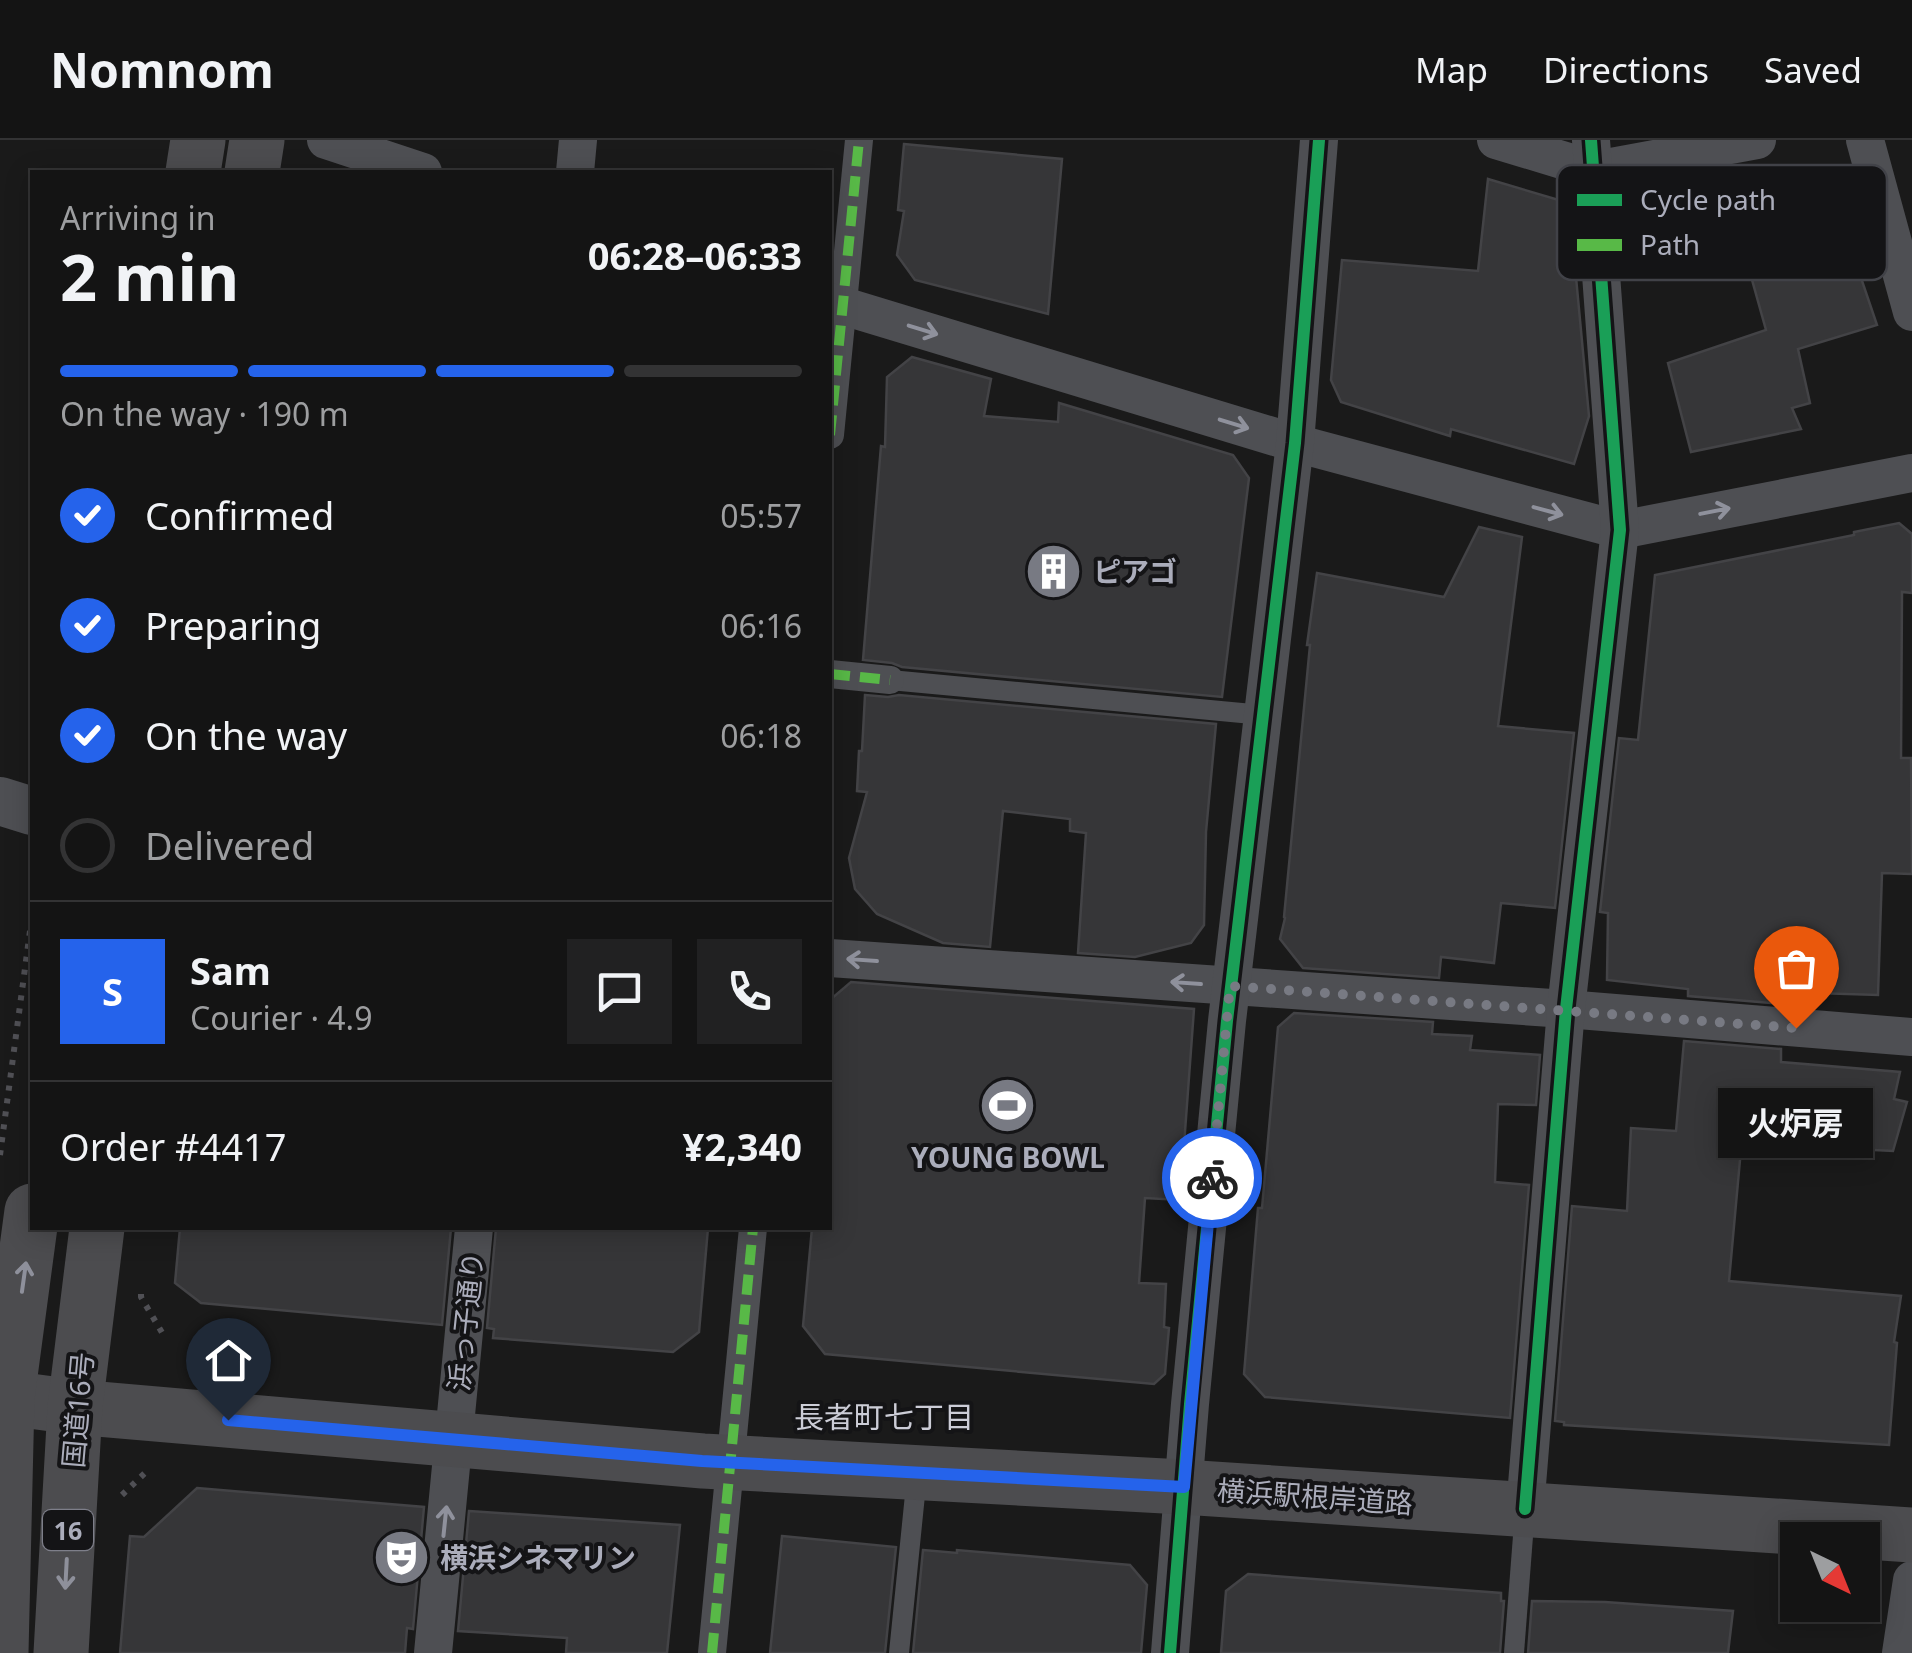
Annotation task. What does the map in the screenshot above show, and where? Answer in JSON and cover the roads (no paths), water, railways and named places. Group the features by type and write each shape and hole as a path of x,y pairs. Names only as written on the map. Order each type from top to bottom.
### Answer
{"main road":[{"path":"193,170 198,140"},
{"path":"252,170 257,140"},
{"name":"16","path":"1,1653 4,1398 30,1224"},
{"name":"国道16号","path":"62,1653 75,1407 97,1230"},
{"name":"横浜駅根岸道路","path":"4,1398 730,1463 1184,1487 1912,1535"}],"street":[{"path":"326,140 417,170"},
{"path":"575,170 578,140"},
{"path":"832,391 836,304 859,140"},
{"path":"1170,1653 1230,986 1295,442 1319,140"},
{"path":"1496,140 1593,155 1758,140"},
{"path":"1865,140 1872,165"},
{"path":"1887,221 1912,312"},
{"path":"1525,1509 1566,1010 1620,530 1602,280"},
{"path":"836,304 1295,442 1620,530 1912,473"},
{"path":"832,674 890,680"},
{"path":"0,801 30,809"},
{"path":"832,958 1912,1037"},
{"name":"浜っ子通り","path":"433,1653 474,1230"},
{"path":"712,1653 753,1230"},
{"path":"1901,1653 1912,1580"}],"lane":[{"path":"890,680 1263,716"},
{"path":"899,1653 918,1473"},
{"path":"1514,1653 1525,1509"}],"place":[{"name":"ピアゴ","path":"1054,571"},
{"name":"火炉房","path":"1796,1028"},
{"name":"YOUNG BOWL","path":"1008,1106"},
{"name":"横浜シネマリン","path":"401,1557"}],"district":[{"name":"長者町七丁目","path":"884,1416"}]}
